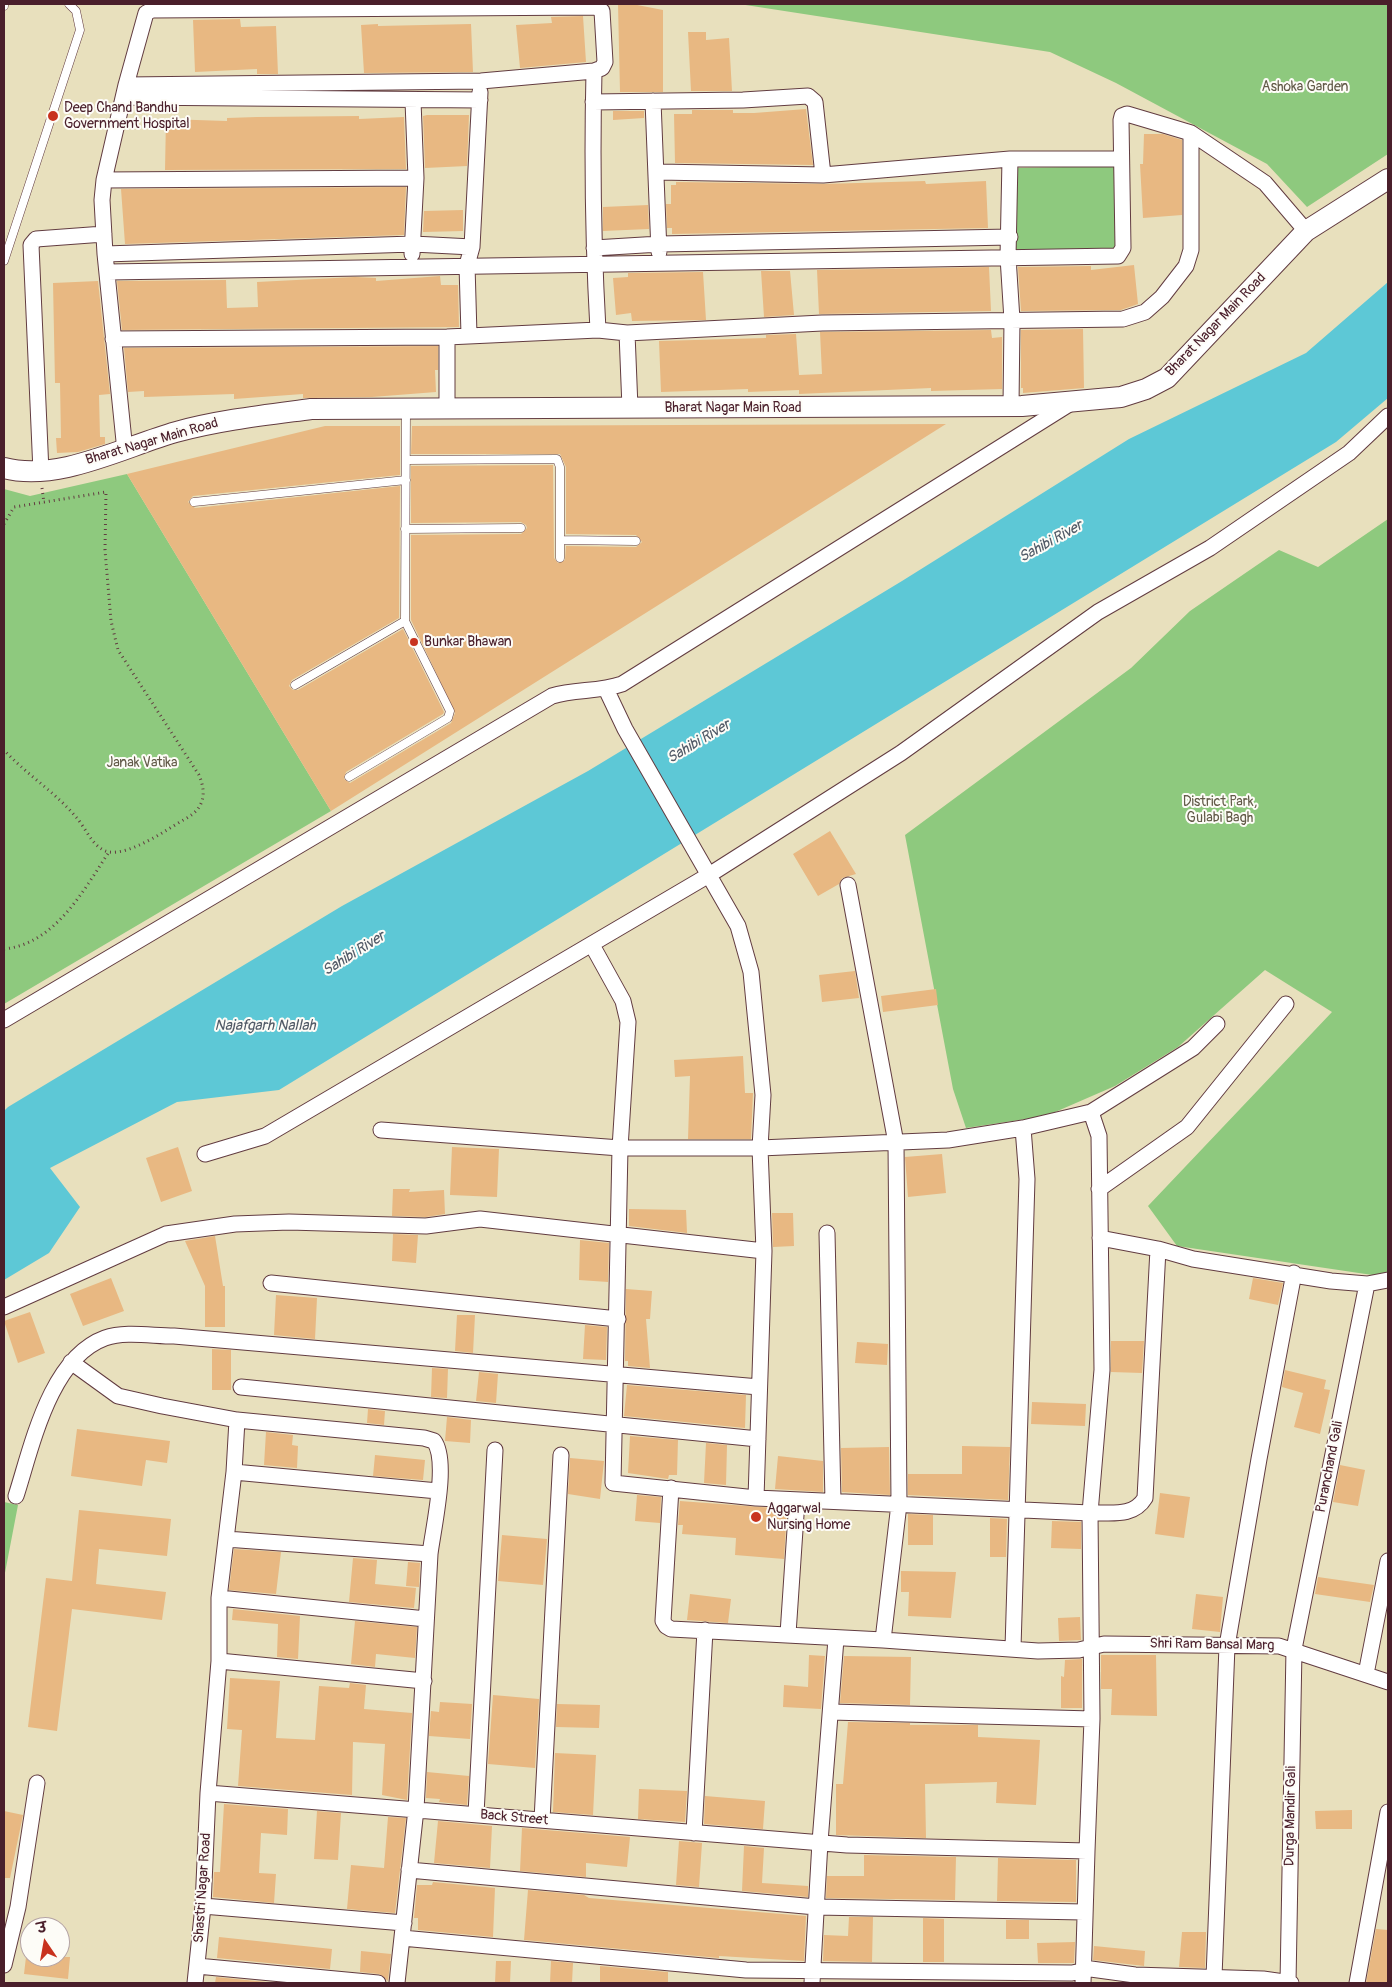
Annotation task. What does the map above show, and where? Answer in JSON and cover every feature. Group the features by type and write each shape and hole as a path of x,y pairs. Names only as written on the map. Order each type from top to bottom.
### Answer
{"street":[{"path":"125,91 481,80 594,70 602,68 606,62 602,11 596,7 152,10 146,14 125,91 104,180 105,254 125,451"},
{"path":"594,70 594,256 598,330"},
{"path":"469,335 467,265 472,247 481,80"},
{"path":"125,91 413,101 480,100"},
{"path":"593,102 812,98 815,102 823,175"},
{"path":"411,265 416,178 413,101"},
{"path":"653,101 658,172 659,262"},
{"path":"594,256 659,262 1118,256 1123,248 1120,158 1121,120 1127,114 1191,133 1266,183 1306,231"},
{"path":"113,339 447,337 598,330 627,333 822,323 1123,319 1145,312 1162,297 1186,266 1190,250 1191,133"},
{"path":"658,172 823,175 1010,159 1120,158"},
{"path":"1010,159 1010,237 1008,257 1012,320 1011,406"},
{"path":"104,180 416,178"},
{"name":"Bharat Nagar Main Road","path":"4,468 20,472 41,472 125,451 175,432 238,418 311,409 1011,406 1122,397 1146,389 1168,378 1306,231 1388,179"},
{"path":"41,472 32,246 36,239 104,234"},
{"path":"108,272 467,265 594,256 660,244 1010,237"},
{"path":"105,254 413,244 472,247"},
{"path":"627,333 630,408"},
{"path":"447,337 448,409"},
{"path":"4,1020 552,696 572,691 606,689 622,684 1073,402"},
{"path":"205,1154 265,1136 710,875 901,754 1098,612 1218,542 1349,452 1388,416"},
{"path":"606,689 625,729 738,926 751,972 763,1096 760,1148 764,1252 756,1498"},
{"path":"848,885 896,1143 900,1504 883,1640"},
{"path":"592,945 624,1001 628,1022 620,1148 614,1482 756,1498 1090,1512 1132,1512 1140,1506 1145,1498 1158,1249"},
{"path":"1099,1189 1187,1127 1286,1004"},
{"path":"381,1130 620,1148 760,1148 948,1140 1022,1128 1091,1112 1193,1048 1217,1024"},
{"path":"1083,1977 1092,1719 1090,1512 1102,1370 1099,1136 1091,1112"},
{"path":"1013,1648 1026,1179 1022,1128"},
{"path":"4,1307 166,1234 197,1228 289,1222 426,1226 480,1219 619,1237 764,1252"},
{"path":"827,1233 833,1501"},
{"path":"1100,1238 1158,1249 1193,1259 1367,1284 1388,1280"},
{"path":"1214,1977 1227,1646 1259,1459 1294,1273"},
{"path":"271,1283 618,1319"},
{"name":"Puranchand Gali","path":"1294,1650 1367,1284"},
{"path":"16,1496 45,1407 71,1362 88,1348 106,1338 131,1335 193,1338 760,1387"},
{"path":"71,1362 118,1396 237,1420 332,1428 424,1438 434,1441 440,1455 438,1491 430,1554 416,1809 397,1983"},
{"path":"241,1387 758,1439"},
{"name":"Shastri Nagar Road","path":"195,1983 203,1906 208,1793 219,1661 219,1598 234,1472 237,1420"},
{"path":"476,1814 495,1450"},
{"path":"542,1820 561,1455"},
{"path":"234,1472 438,1491"},
{"name":"Shri Ram Bansal Marg","path":"671,1488 663,1621 671,1629 788,1634 836,1639 883,1640 1038,1651 1090,1648 1104,1644 1279,1646 1388,1682"},
{"path":"788,1634 797,1500"},
{"path":"226,1539 430,1554"},
{"path":"1366,1674 1388,1560"},
{"path":"219,1598 426,1619"},
{"path":"694,1833 705,1630"},
{"path":"812,1978 820,1842 836,1639"},
{"name":"Durga Mandir Gali","path":"1290,1983 1294,1650"},
{"path":"219,1661 424,1682"},
{"path":"831,1712 1092,1719"},
{"path":"4,1965 18,1907 37,1783"},
{"name":"Back Street","path":"208,1793 820,1842 1087,1851"},
{"path":"1357,1983 1388,1812"},
{"path":"409,1870 816,1907 1084,1912"},
{"path":"203,1906 404,1923"},
{"path":"402,1938 746,1970 812,1978 1072,1973 1083,1977"},
{"path":"197,1966 378,1983"},
{"path":"1083,1977 1091,1969 1135,1975 1263,1979 1290,1983"}],"lane":[{"path":"4,261 80,30 76,11 69,4"},
{"path":"349,777 450,715 449,706 405,621 406,410"},
{"path":"406,460 556,459 560,467 560,558"},
{"path":"194,502 406,480"},
{"path":"405,529 521,528"},
{"path":"560,540 636,541"},
{"path":"295,685 405,621"}],"path":[{"path":"4,524 14,507 106,492 106,559 111,621 118,650 202,783 203,799 194,814 128,850 109,852 98,846 76,817 4,750"},
{"path":"4,950 25,945 47,932 78,897 109,852"}],"green space":[{"name":"Ashoka Garden","path":"739,4 1388,4 1388,154 1307,207 1267,164 1116,83 1050,52"},
{"path":"1114,166 1115,248 1014,250 1013,168"},
{"name":"Janak Vatika","path":"127,474 331,811 4,1004 4,489 30,496"},
{"name":"District Park, Gulabi Bagh","path":"1388,519 1388,1274 1379,1276 1177,1246 1148,1206 1332,1012 1265,970 1178,1047 1115,1086 1046,1116 966,1128 953,1089 905,835 1131,668 1190,611 1279,550 1318,567"},
{"path":"4,1502 18,1505 4,1578"}],"water":[{"name":"Najafgarh Nallah","path":"1388,282 1388,398 1336,442 279,1090 177,1102 50,1168 80,1207 49,1253 4,1280 4,1111 8,1107 342,906 588,771 902,581 1129,439 1306,353"}],"building":[{"path":"618,4 632,4 663,10 663,92 620,92"},
{"path":"583,16 586,62 520,68 516,25 552,23 551,17"},
{"path":"240,19 241,27 276,26 278,74 257,74 257,69 195,72 193,20"},
{"path":"378,24 378,26 471,24 473,72 364,73 361,25"},
{"path":"688,32 706,32 706,40 729,38 732,91 691,91"},
{"path":"806,109 813,165 675,163 674,114 692,114 692,110 733,110 733,113 754,113"},
{"path":"613,111 644,111 644,118 613,120"},
{"path":"469,115 467,166 425,168 423,116"},
{"path":"359,116 359,119 404,117 406,169 165,170 166,119 227,121 227,118"},
{"path":"1144,134 1163,134 1182,140 1182,215 1143,218 1140,164 1143,164"},
{"path":"925,181 926,184 986,181 988,228 672,234 672,228 667,228 666,204 671,204 671,185 676,185 676,182 823,184"},
{"path":"406,187 404,235 125,244 121,189"},
{"path":"648,205 649,229 603,231 603,207"},
{"path":"463,210 463,231 423,232 424,211"},
{"path":"1134,265 1138,304 1121,310 1021,311 1018,267 1091,266 1091,270"},
{"path":"989,267 991,311 819,314 817,270"},
{"path":"761,271 790,271 794,315 764,317"},
{"path":"703,272 706,320 632,321 631,313 616,315 613,278 628,277 628,273"},
{"path":"440,276 441,285 458,285 459,327 122,330 117,281 226,280 227,308 258,307 257,282 355,277 376,278 376,281"},
{"path":"98,281 110,394 99,395 100,437 105,437 105,444 78,452 57,453 56,438 61,438 60,383 55,383 53,283"},
{"path":"1083,329 1084,388 1023,393 1023,388 1021,388 1021,330"},
{"path":"991,330 992,338 1002,337 1002,389 931,391 931,388 799,394 799,390 748,392 748,389 661,392 659,341 766,338 766,335 796,334 799,375 822,374 820,332"},
{"path":"438,346 438,370 435,370 436,392 372,397 303,398 303,394 234,399 234,394 144,397 144,391 128,392 124,348"},
{"name":"Bunkar Bhawan","path":"946,424 331,811 127,474 325,426 400,426 400,475 193,496 188,502 195,508 400,486 399,618 292,680 289,686 293,690 298,690 403,629 444,712 346,772 344,779 350,783 451,723 455,713 411,620 411,535 521,534 527,528 521,522 411,523 411,466 553,465 554,558 558,563 565,560 566,546 636,547 642,542 636,535 566,534 566,467 560,454 411,454 412,426"},
{"path":"830,831 856,874 842,878 839,884 818,896 793,854"},
{"path":"855,971 859,998 822,1002 819,975"},
{"path":"936,989 938,1005 883,1012 881,996"},
{"path":"743,1056 745,1093 753,1093 751,1139 688,1139 690,1076 675,1077 674,1060"},
{"path":"178,1147 192,1191 161,1202 146,1158"},
{"path":"452,1147 499,1149 497,1197 450,1195"},
{"path":"942,1154 946,1193 908,1197 905,1157"},
{"path":"393,1189 410,1189 409,1192 444,1190 445,1214 426,1217 392,1216"},
{"path":"629,1209 686,1210 687,1233 629,1226"},
{"path":"772,1213 793,1213 794,1246 773,1247"},
{"path":"393,1234 418,1235 416,1263 392,1261"},
{"path":"215,1236 223,1286 225,1286 225,1327 205,1327 205,1286 185,1241"},
{"path":"580,1240 609,1243 608,1282 579,1280"},
{"path":"111,1278 124,1311 83,1326 70,1294"},
{"path":"1253,1278 1283,1283 1278,1305 1249,1299"},
{"path":"626,1289 652,1291 650,1319 646,1319 650,1368 628,1366 628,1361 625,1361"},
{"path":"276,1295 317,1298 315,1339 274,1335"},
{"path":"30,1312 45,1353 18,1363 4,1321"},
{"path":"457,1315 475,1315 473,1353 455,1351"},
{"path":"585,1325 607,1327 606,1360 583,1359"},
{"path":"1111,1341 1144,1341 1142,1373 1111,1372"},
{"path":"857,1342 888,1344 887,1365 855,1363"},
{"path":"212,1349 231,1350 231,1390 212,1390"},
{"path":"432,1368 448,1369 447,1398 431,1397"},
{"path":"1285,1370 1326,1380 1324,1389 1330,1390 1320,1434 1294,1427 1303,1393 1282,1387"},
{"path":"479,1372 498,1374 496,1403 476,1401"},
{"path":"627,1385 746,1395 745,1428 624,1416"},
{"path":"1032,1402 1086,1404 1085,1426 1031,1424"},
{"path":"368,1409 385,1411 384,1425 367,1423"},
{"path":"447,1417 471,1420 470,1443 445,1441"},
{"path":"77,1429 170,1441 167,1463 146,1460 142,1486 71,1476"},
{"path":"266,1432 293,1435 292,1445 298,1446 297,1468 264,1465"},
{"path":"630,1436 678,1440 677,1475 669,1475 668,1479 628,1473"},
{"path":"706,1443 727,1445 726,1485 704,1483"},
{"path":"962,1446 1010,1447 1008,1500 908,1495 908,1474 962,1474"},
{"path":"889,1447 890,1495 842,1492 841,1448"},
{"path":"375,1455 425,1460 423,1480 373,1476"},
{"path":"778,1456 823,1461 823,1492 775,1489"},
{"path":"570,1458 604,1461 600,1499 568,1494"},
{"path":"1340,1465 1365,1470 1358,1506 1333,1502"},
{"path":"1160,1493 1190,1497 1184,1538 1155,1534"},
{"path":"637,1495 661,1497 660,1523 635,1521"},
{"path":"680,1501 787,1509 784,1559 735,1555 736,1538 682,1534 683,1525 678,1525"},
{"path":"79,1510 171,1519 167,1556 99,1549 96,1584 166,1592 162,1620 72,1609 57,1731 28,1727 46,1578 72,1581"},
{"path":"908,1514 933,1515 933,1545 908,1545"},
{"path":"990,1518 1007,1519 1006,1557 990,1557"},
{"path":"1052,1521 1081,1522 1081,1549 1051,1548"},
{"path":"502,1535 547,1539 543,1585 498,1581"},
{"path":"234,1549 281,1552 276,1594 229,1590"},
{"path":"353,1558 377,1560 375,1584 416,1588 414,1608 349,1602"},
{"path":"408,1562 420,1563 419,1587 406,1586"},
{"path":"901,1571 956,1572 951,1618 908,1616 909,1592 901,1592"},
{"path":"1318,1577 1374,1585 1370,1602 1315,1594"},
{"path":"690,1594 731,1599 728,1623 687,1620"},
{"path":"1196,1594 1223,1597 1220,1632 1192,1629"},
{"path":"233,1609 300,1616 298,1659 277,1657 278,1624 232,1620"},
{"path":"1080,1617 1081,1640 1059,1641 1058,1618"},
{"path":"355,1621 417,1627 415,1658 376,1654 375,1667 351,1664"},
{"path":"809,1655 825,1656 821,1709 783,1707 784,1685 808,1687"},
{"path":"1101,1655 1156,1655 1157,1716 1111,1715 1112,1689 1101,1689"},
{"path":"844,1656 911,1657 910,1705 840,1703"},
{"path":"1082,1659 1082,1708 1061,1708 1061,1676 1064,1677 1065,1660"},
{"path":"230,1678 280,1681 276,1738 315,1740 319,1686 349,1688 350,1683 366,1685 364,1709 412,1713 407,1800 382,1795 385,1744 353,1742 352,1795 238,1786 242,1730 227,1729"},
{"path":"493,1695 539,1699 535,1768 488,1764"},
{"path":"440,1702 472,1704 470,1739 429,1736 431,1711 439,1712"},
{"path":"557,1704 600,1705 599,1728 556,1727"},
{"path":"848,1722 910,1723 910,1725 978,1725 978,1737 1040,1740 1036,1805 996,1803 997,1782 925,1784 926,1838 836,1835 836,1784 843,1784"},
{"path":"555,1753 596,1755 593,1815 553,1812"},
{"path":"427,1772 469,1776 467,1805 439,1802 440,1799 426,1798"},
{"path":"639,1789 687,1791 685,1822 638,1819"},
{"path":"705,1796 765,1801 763,1829 704,1824"},
{"path":"224,1804 288,1809 287,1835 261,1833 259,1873 276,1874 274,1903 213,1897 214,1872 220,1872"},
{"path":"1352,1810 1352,1829 1316,1829 1315,1811"},
{"path":"4,1811 23,1815 10,1878 4,1878"},
{"path":"317,1811 341,1813 338,1860 314,1859"},
{"path":"388,1817 406,1818 395,1913 347,1909 351,1865 384,1868"},
{"path":"438,1821 492,1826 490,1868 434,1863"},
{"path":"522,1828 630,1837 627,1867 586,1863 586,1877 520,1871"},
{"path":"679,1841 702,1843 699,1887 676,1885"},
{"path":"744,1846 764,1848 762,1883 808,1886 808,1897 742,1891"},
{"path":"864,1855 956,1857 955,1900 826,1898 827,1876 864,1876"},
{"path":"998,1858 1076,1860 1076,1902 997,1901"},
{"path":"433,1882 495,1888 493,1937 418,1930 418,1918 414,1918 417,1885 432,1885"},
{"path":"528,1890 584,1895 589,1898 806,1916 804,1961 719,1956 719,1958 524,1940"},
{"path":"849,1917 873,1917 872,1962 823,1961 824,1935 848,1936"},
{"path":"923,1918 944,1919 944,1962 923,1962"},
{"path":"1006,1920 1029,1920 1029,1939 1006,1939"},
{"path":"1376,1929 1388,1930 1388,1983 1366,1983"},
{"path":"1182,1932 1206,1932 1205,1968 1179,1967"},
{"path":"219,1937 332,1949 330,1969 217,1958"},
{"path":"1075,1942 1074,1963 1038,1963 1037,1943"},
{"path":"1094,1946 1145,1951 1144,1966 1093,1960"},
{"path":"361,1951 391,1954 388,1981 379,1974 360,1972"},
{"path":"496,1961 511,1961 510,1983 495,1983"},
{"path":"551,1961 573,1963 572,1983 550,1983"},
{"path":"600,1966 668,1972 668,1983 600,1983"},
{"path":"25,1967 69,1967 68,1979 24,1974"},
{"path":"216,1977 277,1983 215,1983"}],"place":[{"name":"Deep Chand Bandhu Government Hospital","path":"53,116"},
{"name":"Bunkar Bhawan","path":"414,642"},
{"name":"Aggarwal Nursing Home","path":"756,1517"}],"water label":[{"name":"Sahibi River","path":"1051,542"},
{"name":"Sahibi River","path":"699,742"},
{"name":"Sahibi River","path":"354,954"}]}
